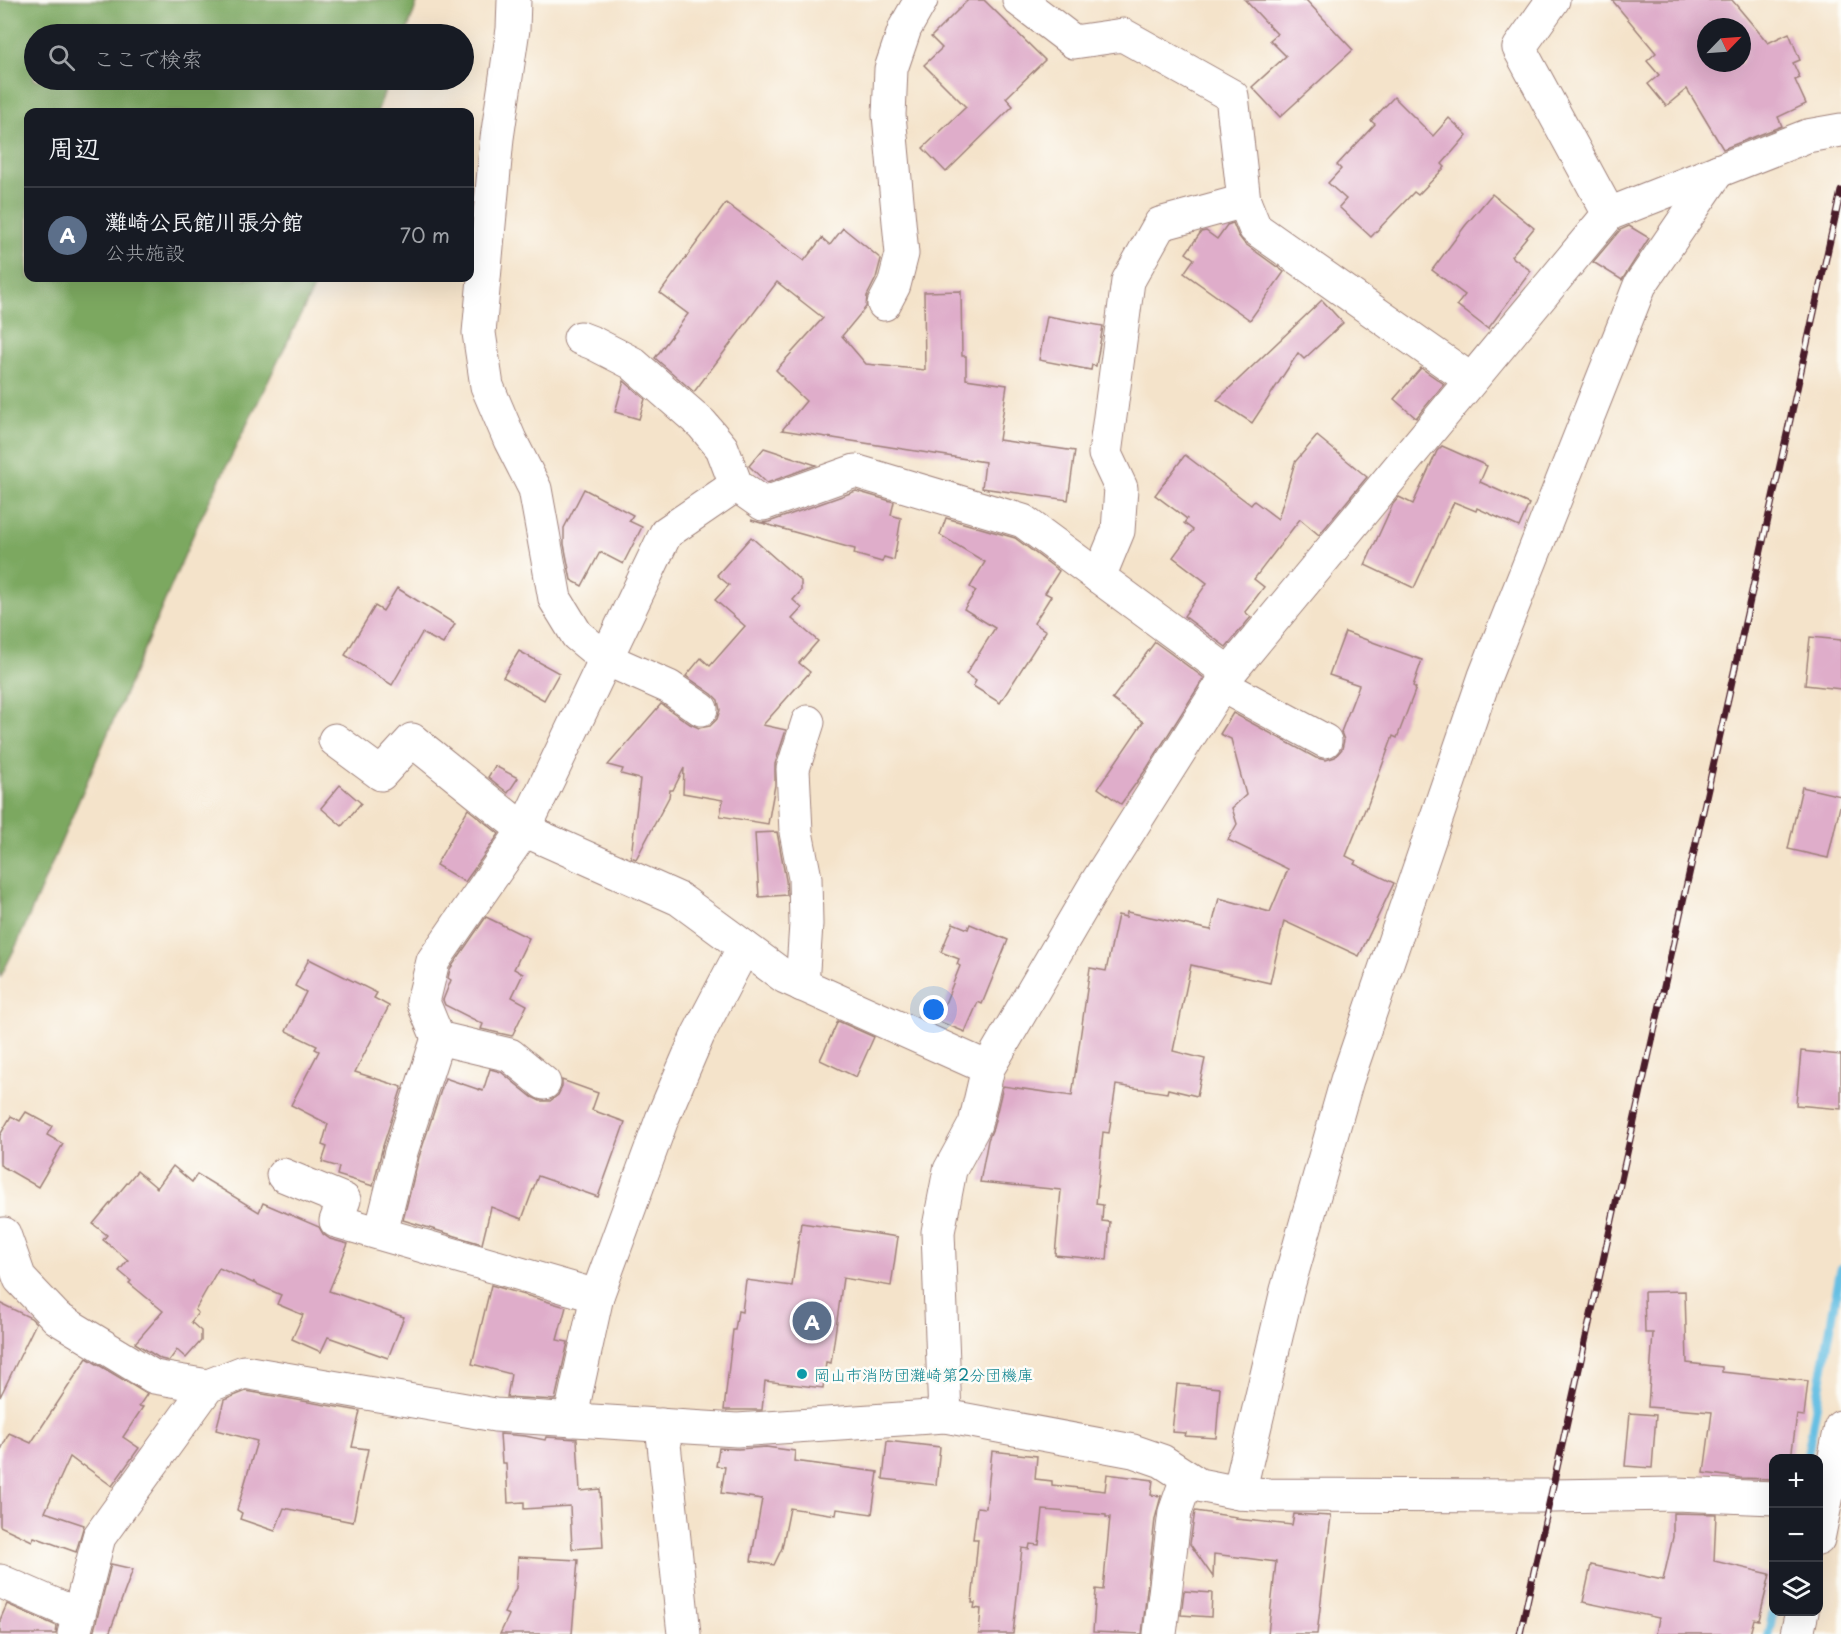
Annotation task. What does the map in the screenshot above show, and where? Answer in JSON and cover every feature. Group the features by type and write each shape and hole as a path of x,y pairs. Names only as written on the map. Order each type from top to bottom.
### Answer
{"street":[{"path":"514,0 513,29 497,138 479,333 487,386 510,440 535,489 555,600 577,635 606,659 669,687 701,709"},
{"path":"884,304 894,285 902,254 889,115 891,69 905,28 921,0"},
{"path":"1019,0 1074,42 1123,35 1232,96 1244,201 1255,228 1471,380"},
{"path":"1553,0 1519,48 1609,214"},
{"path":"945,1416 938,1232 950,1170 975,1124 988,1068 1095,885 1225,679 1609,214 1807,136 1841,130"},
{"path":"1239,1493 1287,1290 1347,1080 1485,676 1640,285 1718,171"},
{"path":"1099,577 1118,531 1121,488 1105,453 1128,281 1160,224 1244,201"},
{"path":"580,338 632,363 702,424 722,448 736,485 763,504 855,471 1023,521 1099,577 1225,679 1325,741"},
{"path":"381,1233 401,1152 438,1038 423,1002 433,961 524,830 666,533 736,485"},
{"path":"802,985 806,924 805,878 796,832 793,769 808,722"},
{"path":"335,740 381,774 412,740 524,830 679,899 785,977 988,1068"},
{"path":"570,1420 597,1296 662,1119 698,1035 744,947"},
{"path":"438,1038 510,1055 544,1083"},
{"path":"283,1175 344,1200 336,1221 597,1296"},
{"path":"4,1234 20,1279 57,1318 154,1377 208,1386 244,1372 495,1415 737,1430 945,1416 1133,1451 1162,1461 1199,1485 1239,1493 1515,1496 1674,1494 1769,1498"},
{"path":"0,1581 76,1625 99,1537 208,1386"},
{"path":"662,1425 684,1634"},
{"path":"1823,1521 1829,1500 1841,1427"},
{"path":"1160,1634 1175,1512 1186,1478"},
{"path":"1797,1634 1801,1616"}],"green space":[{"path":"0,0 418,0 410,24 24,24 24,90 385,90 378,108 24,108 24,282 316,282 197,526 18,942 0,978"}],"building":[{"path":"968,0 984,0 1045,60 1006,98 1013,106 946,172 923,148 966,107 924,65 942,48 931,37"},
{"path":"1245,0 1306,0 1353,50 1280,117 1252,87 1286,56 1270,40 1277,34"},
{"path":"1612,0 1732,0 1747,18 1697,18 1697,72 1751,72 1751,23 1768,43 1789,33 1800,60 1793,63 1800,78 1795,80 1806,104 1778,117 1782,126 1723,149 1687,89 1666,106 1648,84 1659,75 1647,61 1656,53"},
{"path":"1394,97 1433,136 1449,118 1467,135 1442,164 1445,167 1418,195 1414,192 1371,237 1339,207 1346,199 1328,183 1341,169 1337,165 1375,124 1371,121"},
{"path":"1492,194 1534,228 1511,256 1531,271 1488,329 1457,305 1465,295 1432,270"},
{"path":"726,203 804,261 822,238 830,245 843,228 881,259 876,278 867,296 866,307 842,336 866,364 925,370 924,292 961,291 962,356 966,356 966,379 1007,385 999,440 1075,451 1068,500 982,488 985,462 782,430 806,401 776,370 823,318 777,282 694,392 655,358 688,314 660,293"},
{"path":"1233,223 1244,243 1284,272 1250,320 1184,273 1194,259 1186,253 1201,232 1206,231 1217,239 1227,225"},
{"path":"1629,226 1649,238 1622,280 1593,262 1620,230"},
{"path":"1322,300 1343,323 1304,359 1298,353 1252,423 1217,400"},
{"path":"1047,316 1103,326 1096,366 1092,365 1091,370 1039,360"},
{"path":"1421,368 1444,384 1416,418 1394,399"},
{"path":"624,381 645,399 639,419 615,412"},
{"path":"1317,436 1367,477 1319,535 1300,519 1254,579 1264,587 1245,612 1251,617 1226,647 1184,616 1207,583 1173,557 1193,530 1184,523 1187,519 1155,495 1185,455 1251,505 1254,501 1278,519 1295,462"},
{"path":"1442,446 1487,466 1480,482 1529,504 1519,527 1477,508 1476,511 1454,502 1414,588 1365,565 1393,504 1399,497 1413,504 1437,451"},
{"path":"764,448 816,465 767,483 749,466"},
{"path":"584,489 633,515 629,521 642,527 623,564 600,552 582,586 571,580 564,544 564,528"},
{"path":"856,491 894,502 891,515 901,518 894,560 884,557 882,562 854,554 855,549 762,523"},
{"path":"946,518 1015,538 1059,571 1045,593 1051,596 1034,623 1046,631 1000,703 973,686 976,681 966,674 995,628 964,609 976,591 970,587 985,562 940,535"},
{"path":"751,537 801,581 801,591 793,600 802,608 792,619 818,641 799,663 810,672 763,725 786,730 775,764 775,785 768,824 720,816 723,800 683,793 684,768 673,790 670,790 669,797 636,859 631,857 640,779 621,774 623,769 608,765 661,704 699,728 710,726 717,719 720,710 718,700 686,676 701,658 710,666 745,626 715,600 729,585 717,575"},
{"path":"397,588 455,624 443,644 422,633 392,685 345,655 375,606 383,611"},
{"path":"1345,632 1422,660 1413,686 1416,688 1397,738 1393,736 1346,856 1356,861 1354,864 1394,883 1359,956 1284,921 1270,983 1191,965 1173,1051 1205,1059 1197,1096 1168,1089 1167,1093 1116,1085 1109,1133 1103,1132 1096,1204 1103,1205 1102,1221 1110,1222 1107,1260 1055,1255 1061,1190 980,1182 988,1140 1003,1086 1072,1096 1090,968 1106,971 1118,915 1126,917 1127,912 1211,930 1219,898 1270,912 1288,869 1228,840 1237,824 1232,808 1246,795 1231,739 1220,734 1233,713 1316,758 1326,760 1335,757 1342,749 1344,740 1341,732 1359,685 1329,675"},
{"path":"1810,637 1841,640 1841,689 1805,685"},
{"path":"1155,642 1204,678 1147,768 1121,804 1098,788 1143,722 1112,699"},
{"path":"519,651 559,673 544,700 503,677"},
{"path":"495,766 518,778 508,793 488,777"},
{"path":"340,785 361,803 342,826 321,808"},
{"path":"1802,787 1841,796 1828,858 1788,849"},
{"path":"468,809 499,834 465,882 436,865"},
{"path":"777,832 787,895 759,897 755,833"},
{"path":"486,917 529,938 514,969 523,974 512,997 527,1005 512,1036 481,1029 483,1024 445,1005 443,1000 451,980 448,978 450,969"},
{"path":"953,923 968,929 970,924 1008,940 982,1004 978,1002 965,1032 938,1021 960,966 957,964 959,959 941,952"},
{"path":"309,959 377,993 374,998 389,1006 355,1072 402,1087 373,1186 337,1175 339,1167 322,1162 327,1147 322,1145 328,1124 291,1105 319,1051 315,1049 317,1046 286,1031 306,992 295,986"},
{"path":"838,1021 874,1037 856,1077 820,1060"},
{"path":"1801,1051 1841,1055 1841,1109 1796,1105"},
{"path":"490,1069 501,1072 540,1101 550,1101 558,1095 562,1087 562,1080 598,1093 592,1110 625,1122 598,1197 538,1176 522,1219 491,1207 482,1244 403,1220 419,1157 445,1078 483,1091"},
{"path":"26,1112 52,1126 47,1135 63,1144 38,1187 0,1165 0,1135 11,1116 20,1121"},
{"path":"173,1166 192,1182 197,1174 259,1212 263,1203 319,1227 330,1239 348,1244 329,1291 404,1317 388,1358 328,1337 321,1352 292,1339 303,1315 277,1304 281,1295 254,1281 253,1283 219,1268 195,1310 198,1313 191,1322 201,1331 201,1341 186,1358 177,1350 169,1361 161,1359 135,1343 163,1311 129,1283 131,1281 119,1271 128,1260 103,1240 107,1235 93,1224 137,1171 157,1188"},
{"path":"801,1223 898,1237 891,1286 843,1278 831,1363 826,1362 823,1388 765,1381 762,1410 724,1410 733,1330 735,1330 738,1311 742,1312 746,1280 792,1286"},
{"path":"491,1285 566,1307 557,1340 568,1342 555,1400 507,1397 511,1374 472,1364"},
{"path":"1685,1291 1687,1363 1722,1367 1722,1372 1808,1381 1804,1416 1797,1415 1792,1454 1769,1454 1769,1479 1704,1473 1712,1412 1648,1407 1653,1333 1645,1333 1644,1292"},
{"path":"0,1303 31,1318 36,1323 0,1397"},
{"path":"87,1358 147,1394 139,1406 143,1407 123,1437 139,1448 112,1486 70,1457 45,1512 84,1525 76,1552 34,1537 32,1541 0,1526 0,1452 9,1433 31,1443"},
{"path":"1177,1384 1220,1388 1216,1438 1185,1436 1186,1433 1172,1432"},
{"path":"246,1391 360,1411 352,1447 368,1449 353,1522 284,1508 275,1531 240,1519 242,1513 237,1510 257,1441 216,1430 224,1400"},
{"path":"1630,1413 1656,1415 1652,1468 1625,1466"},
{"path":"500,1434 545,1440 546,1437 577,1439 580,1491 600,1489 603,1547 572,1549 570,1506 524,1509 524,1502 508,1503 506,1463 502,1463"},
{"path":"887,1441 940,1447 936,1485 883,1479"},
{"path":"766,1447 795,1451 794,1461 878,1472 872,1514 837,1509 836,1515 790,1508 782,1548 774,1565 751,1561 762,1499 721,1493 725,1467 716,1466 719,1448"},
{"path":"992,1451 1037,1456 1035,1479 1052,1481 1052,1485 1105,1491 1107,1474 1153,1480 1151,1495 1161,1496 1155,1519 1142,1634 1093,1632 1096,1589 1103,1590 1110,1517 1043,1510 1039,1545 1030,1544 1029,1549 1022,1548 1013,1634 979,1634 981,1609 974,1608 975,1603 972,1603 978,1539 973,1539 977,1507 986,1508"},
{"path":"1195,1511 1237,1517 1236,1519 1292,1525 1294,1514 1331,1516 1317,1634 1268,1634 1276,1562 1214,1554 1213,1577 1190,1544"},
{"path":"1673,1513 1716,1514 1714,1561 1769,1574 1759,1620 1754,1619 1750,1634 1656,1634 1659,1618 1583,1602 1591,1565 1663,1580 1673,1537"},
{"path":"518,1557 578,1560 572,1634 500,1634 509,1615 504,1613 516,1588"},
{"path":"111,1564 133,1569 109,1634 93,1634"},
{"path":"1184,1591 1212,1593 1211,1617 1181,1615"},
{"path":"7,1604 57,1626 56,1634 0,1634 0,1620"}],"waterway":[{"path":"1808,1454 1841,1268"},
{"path":"1768,1634 1772,1616"}],"railway":[{"path":"1520,1634 1841,191"}],"place":[{"name":"灘崎公民館川張分館","path":"812,1321"},
{"name":"岡山市消防団灘崎第2分団機庫","path":"802,1374"}]}
